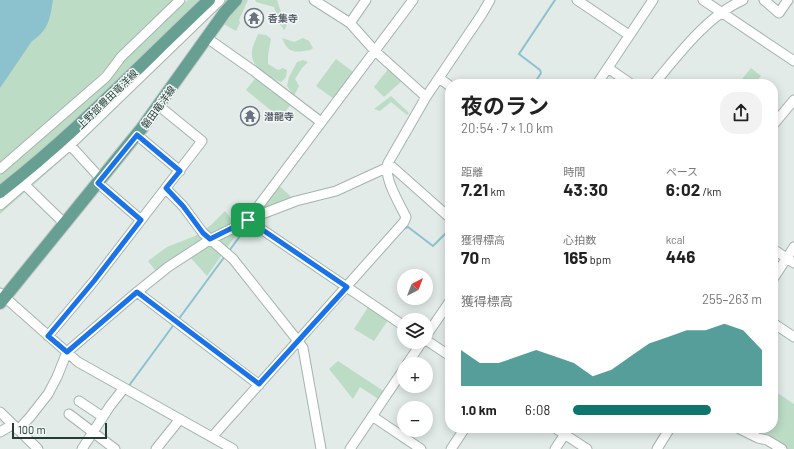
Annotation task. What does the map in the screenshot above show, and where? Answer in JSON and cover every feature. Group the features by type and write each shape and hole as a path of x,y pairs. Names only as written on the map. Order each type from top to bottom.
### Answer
{"main road":[{"name":"上野部豊田竜洋線","path":"0,192 78,127 209,0"},
{"name":"磐田竜洋線","path":"2,298 65,224 137,135 225,12 236,0"}],"street":[{"path":"0,169 106,78 121,57 180,0"},
{"path":"0,205 70,145 220,0"},
{"path":"225,12 223,8 229,0"},
{"path":"314,0 350,23 375,51 426,97"},
{"path":"350,23 366,0"},
{"path":"248,220 413,0"},
{"path":"0,432 15,428 30,417 48,394 67,352 168,267 210,239 248,220 296,201 336,191 387,165 426,97 490,0"},
{"path":"577,0 629,35"},
{"path":"600,79 653,0"},
{"path":"703,0 794,61"},
{"path":"658,79 682,51 716,16 743,0"},
{"path":"764,0 779,13 788,0"},
{"path":"207,38 322,122"},
{"path":"608,68 624,79"},
{"path":"439,78 445,82"},
{"path":"778,119 794,100"},
{"path":"48,336 94,281 202,141 159,106"},
{"path":"137,135 180,171"},
{"path":"70,145 100,181 141,220"},
{"path":"387,165 445,214"},
{"path":"212,437 404,222 406,217 388,178 387,165"},
{"path":"24,184 65,224"},
{"path":"166,188 183,206 203,233 233,259 298,341 302,348 321,449"},
{"path":"248,220 397,321"},
{"path":"778,274 790,261 794,247"},
{"path":"778,253 790,261"},
{"path":"137,292 259,384"},
{"path":"2,298 78,362 233,449"},
{"path":"433,326 445,308"},
{"path":"778,326 794,337"},
{"path":"433,345 445,353"},
{"path":"350,449 397,379"},
{"path":"82,449 124,388"},
{"path":"79,401 103,417"},
{"path":"0,412 38,449"},
{"path":"69,414 115,449"},
{"path":"372,416 421,449"},
{"path":"157,449 180,419"},
{"path":"451,449 462,433"},
{"path":"555,449 566,433"},
{"path":"569,433 587,449"},
{"path":"657,449 667,433"},
{"path":"748,433 758,438 767,440 782,449"}],"green space":[{"path":"53,0 177,0 124,50 48,127 188,0 226,0 217,11 195,27 74,149 0,214 0,87"},
{"path":"239,0 248,0 236,31 222,23"},
{"path":"255,0 277,0 281,12 286,16 287,25 284,30 280,24 274,7 256,2"},
{"path":"258,34 266,35 271,39 268,64 278,70 283,68 287,70 286,77 281,82 266,75 254,62 252,50"},
{"path":"282,38 294,42 303,38 309,41 313,48 310,50 296,52 288,48"},
{"path":"336,59 356,74 334,99 316,86"},
{"path":"303,60 308,62 295,79 299,86 294,96 287,86 289,77 297,62"},
{"path":"389,68 403,80 384,97 374,87"},
{"path":"751,68 761,76 758,79 742,79"},
{"path":"257,76 292,103 280,118 246,90"},
{"path":"391,96 409,113 407,115 391,102 380,111 374,109"},
{"path":"276,183 296,201 251,217"},
{"path":"225,211 237,226 246,221 207,276 189,256 159,275 148,261 167,247 195,236 211,225"},
{"path":"370,304 390,317 374,341 354,329"},
{"path":"338,361 385,392 380,400 360,387 353,399 329,369"},
{"path":"778,393 794,404 794,449 782,449 748,433 778,433"}],"water":[{"path":"0,0 53,0 50,18 45,28 38,37 32,41 0,88"}],"waterway":[{"path":"537,79 541,73 540,70 519,54 555,0"},
{"path":"229,251 248,225"},
{"path":"403,229 408,227 433,246 445,234"},
{"path":"178,320 225,256"},
{"path":"128,387 175,323"}],"place":[{"name":"香集寺","path":"254,18"},
{"name":"潜龍寺","path":"250,116"}],"route":[{"path":"137,135 180,171 166,188 183,206 203,233 210,239 248,220 347,287 259,384 137,292 67,352 48,336 94,281 141,220 98,183 137,135"}]}
